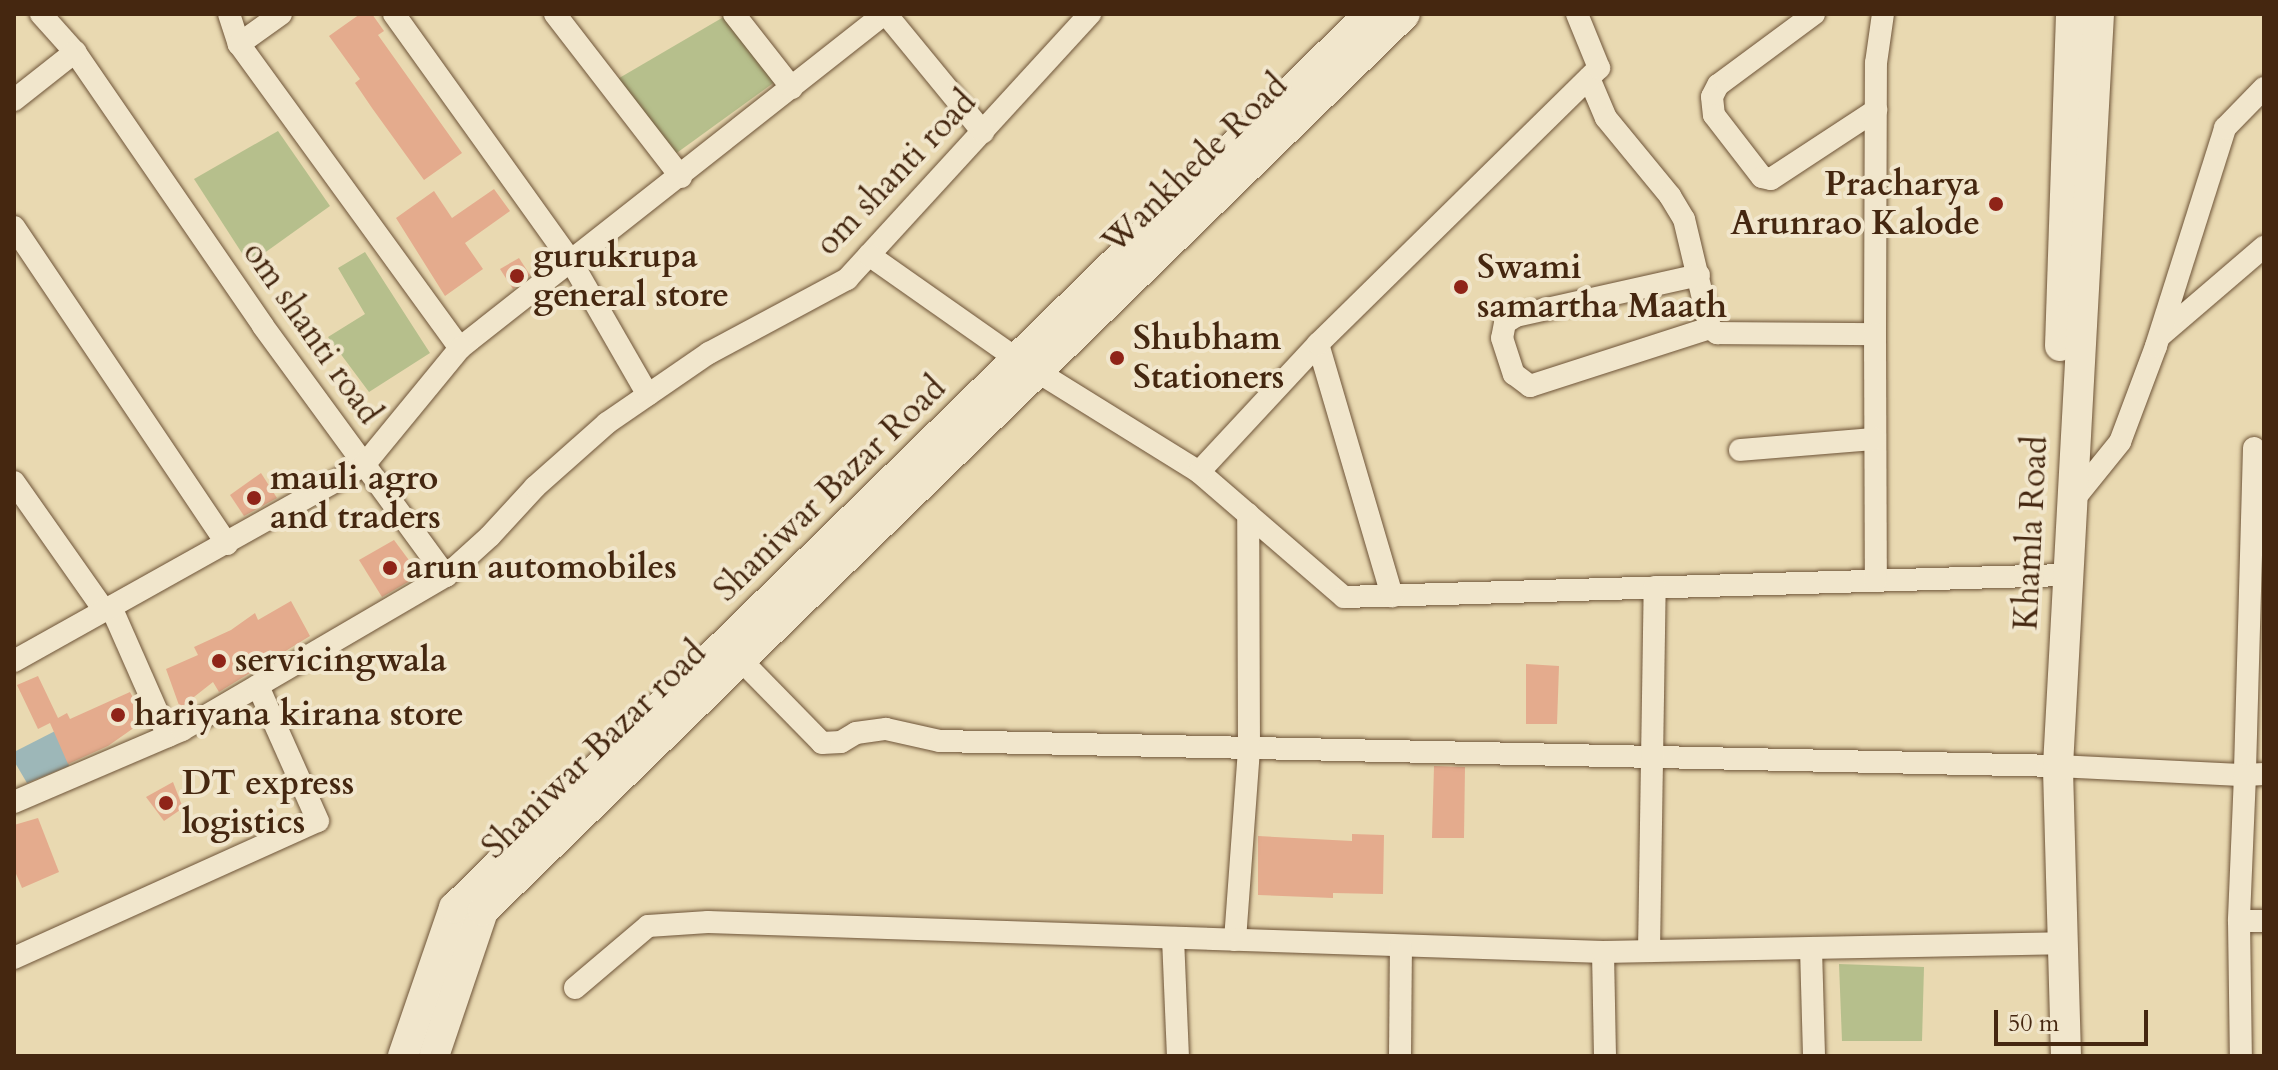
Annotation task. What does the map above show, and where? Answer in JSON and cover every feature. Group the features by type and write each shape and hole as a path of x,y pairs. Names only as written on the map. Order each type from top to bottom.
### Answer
{"main road":[{"path":"1028,364 1369,14"},
{"name":"Wankhede Road","path":"1028,364 1405,14"},
{"name":"Khamla Road","path":"2047,1056 2054,943 2054,766 2071,14"},
{"name":"Khamla Road","path":"2060,575 2070,504 2099,14"},
{"name":"Shaniwar Bazar road","path":"434,1056 483,911 733,652 1028,364"},
{"name":"Shaniwar Bazar Road","path":"403,1056 454,908 733,652"},
{"name":"Khamla Road","path":"2054,943 2066,1056"}],"street":[{"name":"om shanti road","path":"41,14 75,52 263,326 446,576 490,536 535,487 607,423 709,353 847,279 1090,14"},
{"path":"229,14 239,44 460,348"},
{"path":"239,44 281,14"},
{"path":"394,14 572,263 648,395"},
{"path":"555,14 681,177"},
{"path":"734,14 792,88"},
{"path":"14,661 364,465 460,348 885,14 983,132"},
{"path":"1199,472 1318,344 1599,68 1577,14"},
{"path":"1814,14 1718,85 1712,97 1714,115 1762,177 1771,179 1876,110"},
{"path":"1876,581 1876,63 1883,14"},
{"path":"14,100 75,52"},
{"path":"1589,78 1606,118 1670,196 1684,219 1714,330"},
{"path":"2070,504 2120,442 2159,337 2225,128 2264,88"},
{"path":"14,227 227,544"},
{"path":"869,255 1028,364 1199,472 1344,597 2060,575"},
{"path":"2159,337 2258,261"},
{"path":"1699,275 1516,316 1505,323 1502,338 1514,374 1530,386 1714,330 1875,334"},
{"path":"1530,396 1714,330"},
{"path":"1318,344 1392,596"},
{"path":"1740,450 1875,439"},
{"path":"2241,1056 2239,921 2255,775 2260,489 2254,448"},
{"path":"14,482 107,608 168,736"},
{"path":"1235,940 1249,748 1248,514"},
{"path":"14,802 168,736 446,576"},
{"path":"1649,951 1655,587"},
{"path":"733,652 822,743 841,742 856,733 886,729 940,741 2054,766 2255,775"},
{"path":"14,958 318,821 258,686"},
{"path":"2239,921 2264,921"},
{"path":"575,988 648,926 708,922 1603,952 2054,943"},
{"path":"1173,938 1178,1056"},
{"path":"1400,1056 1401,946"},
{"path":"1811,948 1814,1056"},
{"path":"1603,952 1605,1056"}],"green space":[{"path":"727,15 776,81 667,160 609,84"},
{"path":"278,131 330,206 249,264 194,179"},
{"path":"365,252 430,353 369,392 328,337 365,314 338,268"},
{"path":"1839,964 1924,967 1922,1041 1842,1041"}],"water":[{"path":"61,728 69,766 27,783 14,761 14,752"}],"building":[{"path":"360,14 372,14 384,31 378,35 462,153 424,180 355,83 360,79 329,36"},
{"path":"494,189 510,211 465,243 483,269 445,296 396,218 434,191 452,218"},
{"name":"gurukrupa general store","path":"519,258 530,275 513,289 500,269"},
{"name":"mauli agro and traders","path":"261,473 277,498 244,516 230,495"},
{"name":"arun automobiles","path":"394,540 420,575 382,597 359,560"},
{"path":"291,601 310,636 219,692 213,682 180,708 166,669 198,655 194,647 231,630 255,613 258,620"},
{"path":"1526,664 1559,666 1557,724 1526,724"},
{"path":"38,676 58,718 67,713 70,719 130,692 145,720 108,746 68,764 50,723 38,729 17,685"},
{"path":"1434,766 1465,767 1464,838 1432,838"},
{"name":"DT express logistics","path":"173,782 183,808 164,821 146,797"},
{"path":"38,818 59,872 22,888 14,869 14,825"},
{"path":"1352,834 1384,835 1383,894 1333,893 1333,898 1258,895 1258,836 1352,841"}],"place":[{"name":"Pracharya Arunrao Kalode","path":"1996,204"},
{"name":"gurukrupa general store","path":"517,276"},
{"name":"Swami samartha Maath","path":"1461,287"},
{"name":"Shubham Stationers","path":"1117,358"},
{"name":"mauli agro and traders","path":"254,498"},
{"name":"arun automobiles","path":"390,568"},
{"name":"servicingwala","path":"219,661"},
{"name":"hariyana kirana store","path":"118,715"},
{"name":"DT express logistics","path":"166,803"}]}
